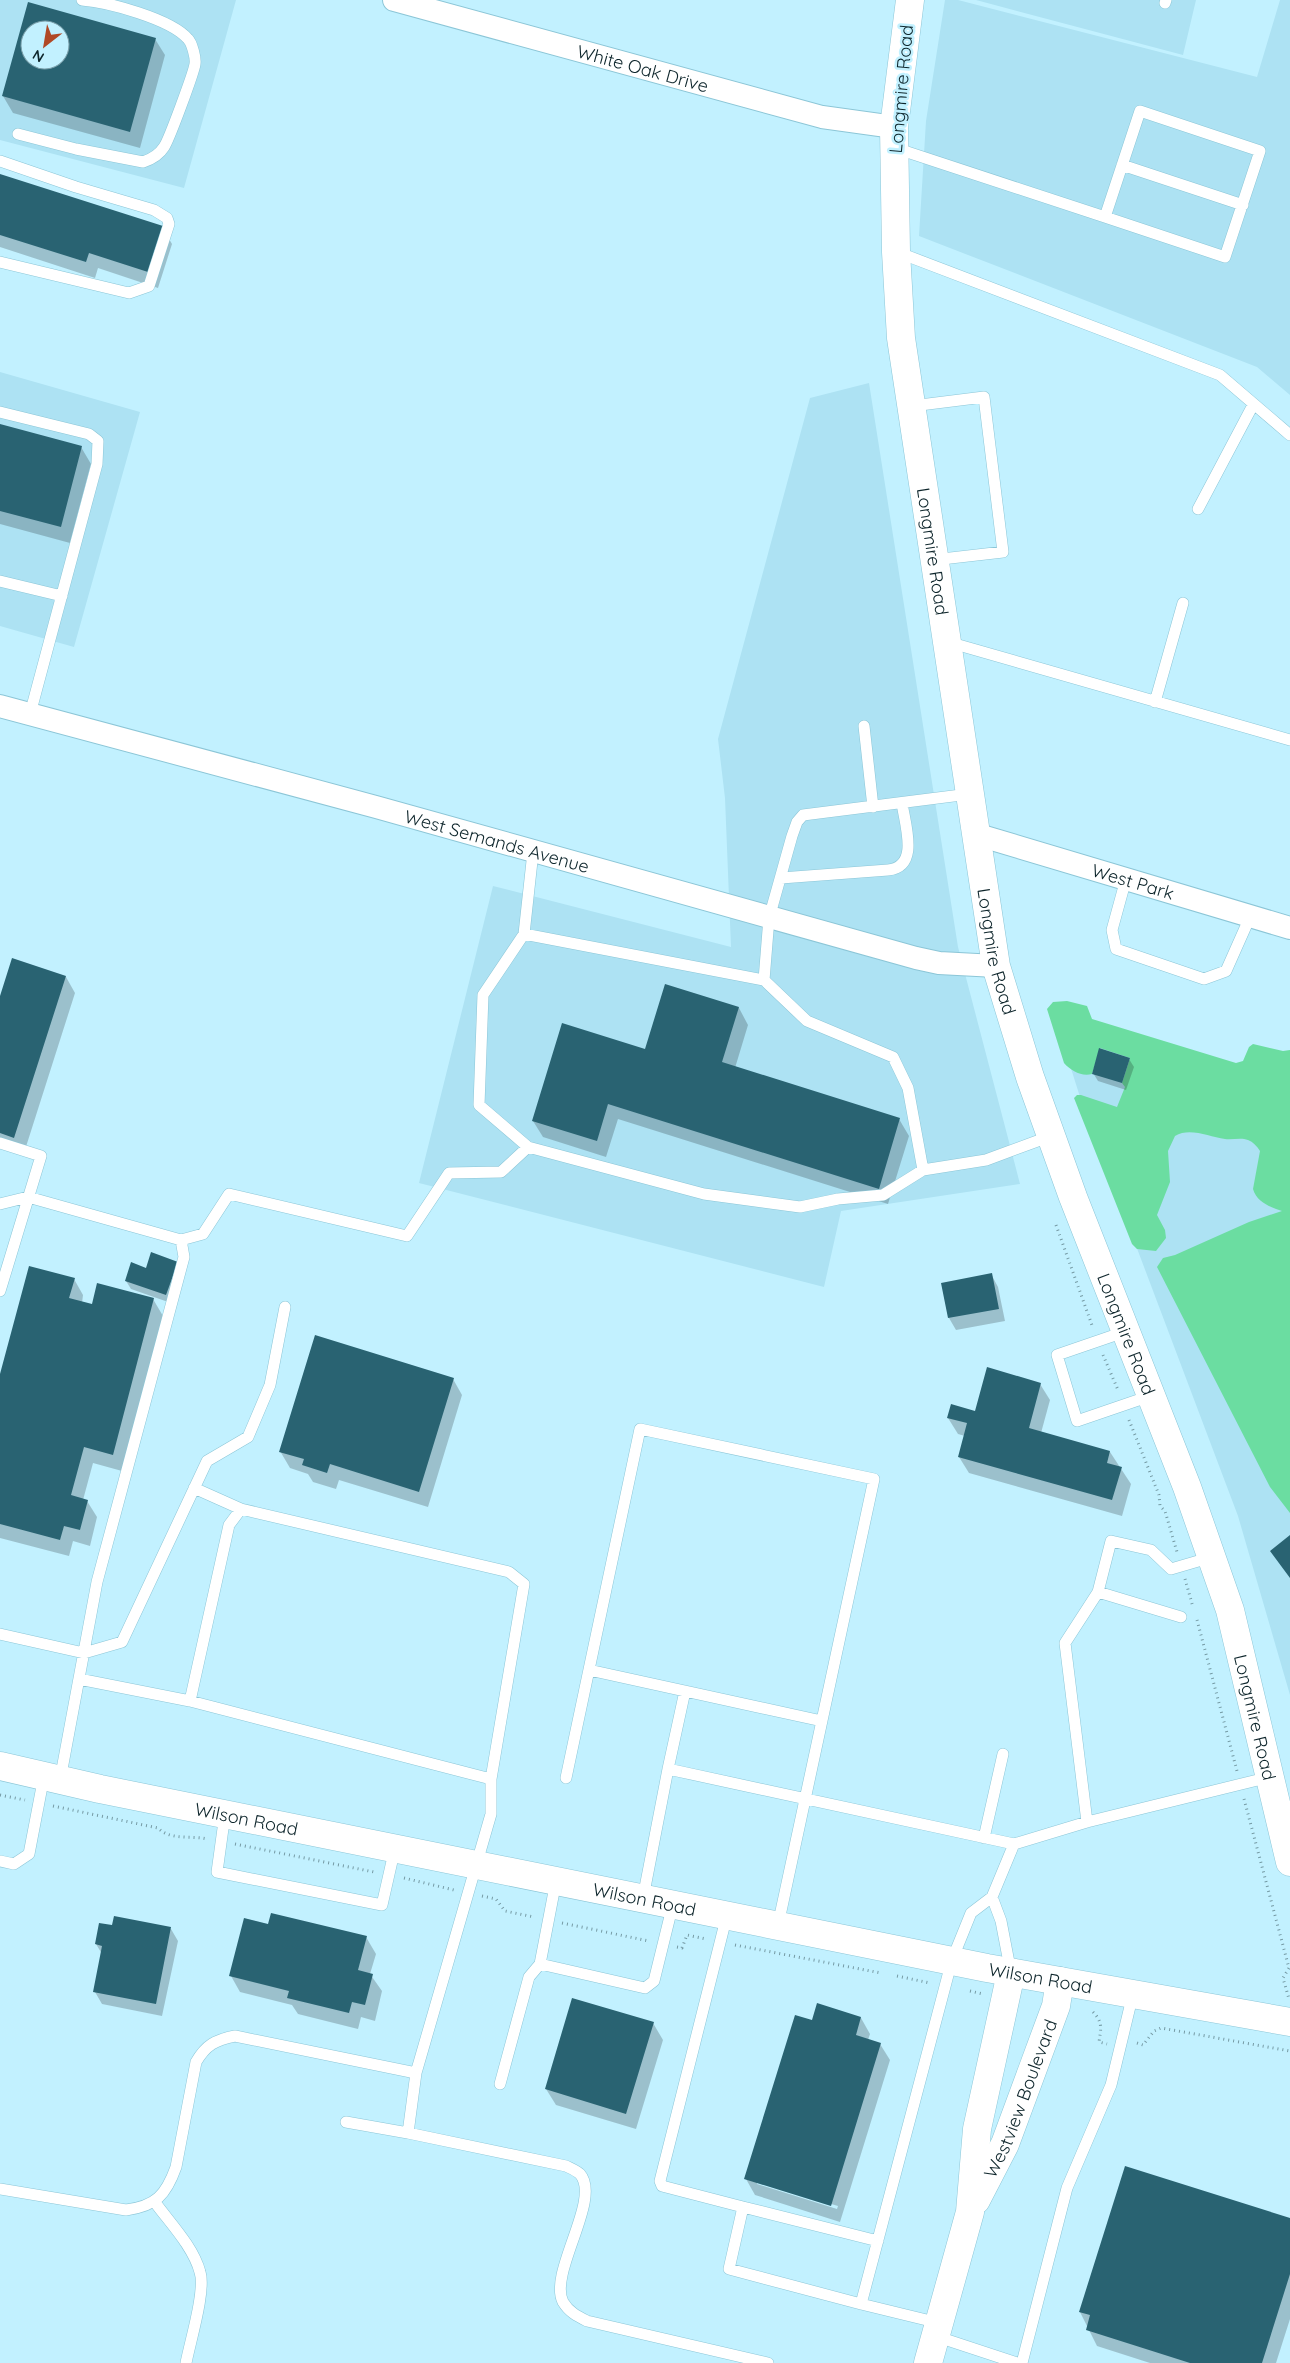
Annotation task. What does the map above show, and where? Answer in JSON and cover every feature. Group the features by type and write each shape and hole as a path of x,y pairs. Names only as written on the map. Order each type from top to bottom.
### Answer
{"street":[{"name":"Longmire Road","path":"910,0 894,137 896,252 901,338 996,966 1051,1136 1124,1332 1212,1558 1230,1610 1290,1862"},
{"name":"White Oak Drive","path":"405,1 894,137"},
{"name":"West Semands Avenue","path":"0,706 376,806 770,918 939,963 996,966"},
{"name":"West Park","path":"975,834 1290,928"},
{"name":"Wilson Road","path":"0,1766 225,1814 1011,1973 1290,2022"},
{"name":"Westview Boulevard","path":"928,2363 970,2212 977,2129 1011,1973"},
{"name":"Westview Boulevard","path":"970,2212 1005,2144 1056,2006 1060,1981"}],"lane":[{"path":"18,134 76,149 143,162 153,158 165,146 195,63 190,40 177,28 158,20 94,1 82,0"},
{"path":"894,137 1105,217 1226,257 1260,151 1140,111 1105,217"},
{"path":"0,161 76,187 154,210 167,218 169,224 149,286 129,293 0,262"},
{"path":"1122,165 1243,205"},
{"path":"896,252 1220,375 1290,435"},
{"path":"910,406 984,397 1003,552 934,560"},
{"path":"1198,509 1253,405"},
{"path":"0,412 89,434 98,441 97,464 30,714"},
{"path":"0,581 62,596"},
{"path":"1155,702 1183,603"},
{"path":"946,642 1290,740"},
{"path":"864,726 873,807"},
{"path":"764,980 770,918 796,822 804,816 969,794"},
{"path":"781,878 888,870 902,865 907,858 908,848 902,803"},
{"path":"534,852 524,934 483,995 479,1105 528,1147 704,1194 800,1207 838,1199 883,1194 923,1170 986,1160 1051,1136"},
{"path":"1126,879 1112,930 1116,949 1204,979 1226,971 1250,916"},
{"path":"524,934 764,980 807,1021 893,1057 908,1088 923,1170"},
{"path":"0,1143 40,1156 0,1291"},
{"path":"0,1204 28,1197 181,1240 203,1234 229,1194 407,1236 449,1173 501,1172 528,1147"},
{"path":"0,1861 14,1864 29,1854 52,1778 79,1679 97,1582 184,1257 181,1240"},
{"path":"0,1634 84,1653 122,1642 207,1461 248,1437 270,1385 285,1307"},
{"path":"1124,1332 1056,1355 1076,1421 1150,1396"},
{"path":"566,1778 640,1429 874,1479 778,1925"},
{"path":"194,1488 241,1509 509,1572 524,1584 491,1779 491,1814 416,2073 408,2134"},
{"path":"190,1701 229,1525 241,1509"},
{"path":"1087,1822 1065,1643 1098,1592 1111,1541 1151,1550 1171,1569 1212,1558"},
{"path":"1098,1592 1181,1616"},
{"path":"588,1670 822,1721"},
{"path":"79,1679 190,1701 491,1779"},
{"path":"644,1898 668,1769 685,1691"},
{"path":"984,1838 1003,1754"},
{"path":"668,1769 1014,1844 1087,1822 1270,1777"},
{"path":"225,1814 217,1872 382,1906 395,1848"},
{"path":"861,2304 952,1960 971,1913 992,1897 1014,1844"},
{"path":"500,2084 529,1977 540,1964 556,1881"},
{"path":"992,1897 1001,1921 1011,1973"},
{"path":"540,1964 645,1988 654,1981 674,1904"},
{"path":"727,1915 660,2181 662,2186 878,2241"},
{"path":"1022,2363 1067,2188 1111,2086 1133,1994"},
{"path":"0,2189 126,2210 144,2207 154,2201 161,2196 170,2182 176,2167 196,2062 204,2048 217,2040 235,2036 416,2073"},
{"path":"346,2122 566,2166 580,2174 585,2188 584,2202 561,2282 562,2300 571,2312 587,2321 768,2363"},
{"path":"154,2201 196,2260 201,2274 202,2287 186,2363"},
{"path":"743,2208 729,2269 861,2304 937,2330 1017,2363"}],"shaded area":[{"path":"0,0 236,0 184,188 0,140"},
{"path":"945,0 958,0 1257,77 1280,0 1290,0 1290,395 1257,367 919,236 926,121"},
{"path":"976,0 1196,0 1183,55"},
{"path":"0,372 140,412 74,647 0,626"},
{"path":"869,383 958,947 1020,1184 841,1211 824,1287 419,1183 493,886 731,947 725,798 718,739 810,398"},
{"path":"1054,1015 1290,1086 1290,1695 1238,1516 1081,1100"}],"green space":[{"path":"1067,1001 1087,1006 1092,1019 1236,1063 1243,1061 1249,1047 1253,1044 1283,1051 1290,1050 1290,1513 1270,1487 1157,1267 1163,1258 1175,1255 1249,1222 1282,1211 1261,1201 1253,1189 1260,1151 1253,1143 1245,1139 1225,1139 1193,1132 1181,1133 1175,1136 1168,1151 1170,1182 1157,1215 1165,1230 1166,1238 1156,1251 1137,1249 1132,1244 1074,1098 1077,1095 1081,1095 1117,1107 1125,1087 1122,1083 1130,1058 1100,1048 1092,1074 1081,1074 1067,1066 1064,1063 1047,1009 1053,1002"}],"building":[{"path":"28,2 156,38 130,132 2,96 20,31 20,70 70,70 70,20 23,20"},
{"path":"0,174 163,226 148,272 89,253 86,262 0,235"},
{"path":"0,424 82,446 61,527 0,511"},
{"path":"12,958 66,976 14,1138 0,1133 0,996"},
{"path":"665,984 739,1007 722,1062 900,1118 879,1189 608,1104 597,1141 532,1121 562,1023 645,1049"},
{"path":"1099,1048 1130,1058 1122,1083 1092,1074"},
{"path":"151,1252 178,1262 166,1295 125,1281 131,1262 146,1268"},
{"path":"29,1266 75,1278 69,1298 92,1304 97,1283 154,1298 113,1455 84,1447 71,1495 88,1500 80,1530 64,1526 60,1540 0,1524 0,1374"},
{"path":"992,1273 999,1309 948,1318 941,1283"},
{"path":"315,1335 454,1378 419,1492 330,1464 327,1473 302,1465 304,1459 279,1452"},
{"path":"987,1367 1041,1383 1029,1428 1110,1451 1107,1463 1122,1467 1112,1500 958,1457 967,1423 947,1418 951,1404 975,1411"},
{"path":"1290,1535 1290,1578 1270,1551"},
{"path":"271,1913 367,1936 358,1970 373,1974 365,2005 352,2002 349,2013 287,1998 289,1991 229,1976 244,1918 268,1924"},
{"path":"114,1916 171,1927 156,2004 93,1992 102,1946 95,1944 99,1923 112,1925"},
{"path":"572,1998 654,2022 626,2114 545,2089"},
{"path":"817,2003 861,2017 856,2035 881,2043 831,2206 744,2179 795,2015 812,2020"},
{"path":"1125,2166 1290,2218 1290,2274 1262,2363 1190,2363 1086,2330 1090,2315 1079,2312"}]}
